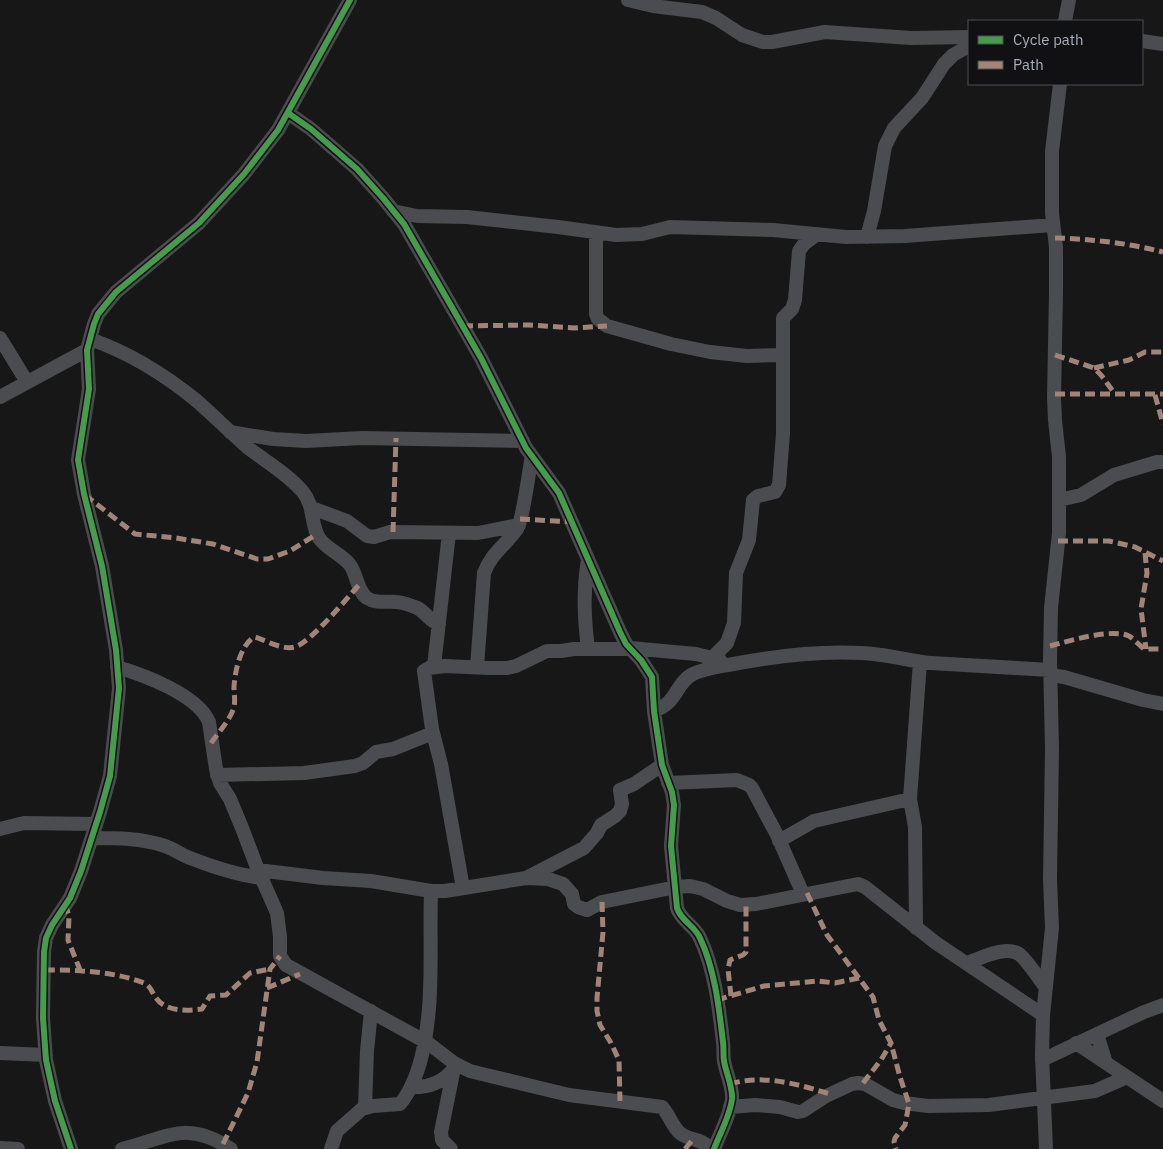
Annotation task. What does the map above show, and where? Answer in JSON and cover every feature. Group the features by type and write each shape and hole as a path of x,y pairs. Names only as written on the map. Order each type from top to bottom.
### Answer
{"street":[{"path":"71,1149 55,1101 46,1055 43,1018 44,952 46,938 56,918 70,898 92,838 110,776 120,688 102,566 84,494 78,460 89,388 88,345 98,314 116,292 199,222 244,174 278,130 350,0"},
{"path":"628,0 653,6 702,12 716,18 742,35 763,42 825,32 911,38 968,37"},
{"path":"1065,20 1068,0"},
{"path":"1143,41 1163,44"},
{"path":"867,237 874,211 882,153 894,128 922,98 944,64 953,55 968,47"},
{"path":"1046,1149 1042,1060 1043,1015 1052,928 1050,878 1052,749 1051,608 1059,533 1059,457 1054,398 1056,247 1052,213 1052,151 1060,85"},
{"path":"117,667 164,684 182,695 206,715 209,722 213,756 218,775 277,913 280,956 286,965 425,1042 456,1066 553,1091 662,1107 679,1132 703,1142 712,1149 730,1107 732,1090 724,1058 718,1003 709,965 700,937 678,913 672,846 674,805 662,765 654,711 652,677 642,660 631,649 620,632 559,493 523,441 481,358 404,224 357,169 311,129 288,113"},
{"path":"393,211 418,216 467,217 616,235 632,235 670,227 773,230 816,235 867,237 905,236 941,232 995,231 1053,225"},
{"path":"596,233 596,314 598,319 607,326 671,344 710,352 747,356 783,356"},
{"path":"712,658 730,639 734,623 736,573 749,540 753,500 758,496 775,492 779,485 783,434 783,318 792,309 795,300 799,251 804,244 816,235"},
{"path":"0,338 28,382"},
{"path":"0,397 88,345 111,346 137,359 197,402 230,432 301,490 309,500 312,508 318,537 352,567 364,595 371,600 397,602 416,607 422,610 432,621 439,624"},
{"path":"230,432 273,439 306,441 362,438 523,441"},
{"path":"477,667 484,573 488,563 499,548 518,528 532,456"},
{"path":"1059,500 1081,495 1114,475 1157,462 1163,462"},
{"path":"312,508 347,521 367,536 374,537 390,532 449,533 490,531 519,525"},
{"path":"434,666 449,533"},
{"path":"588,559 584,587 584,617 588,649"},
{"path":"463,888 441,764 433,733 424,674 426,669 434,666 507,668 516,666 547,651 588,649 631,649 696,654 735,664"},
{"path":"654,711 666,706 691,675 709,668 792,656 844,653 881,655 920,662 1050,672 1143,700 1163,704"},
{"path":"916,928 916,847 910,799 920,662"},
{"path":"218,775 304,773 355,766 363,763 376,752 393,749 433,733"},
{"path":"526,878 581,851 597,834 602,824 620,811 622,804 620,790 634,784 662,765"},
{"path":"668,783 737,780 744,782 752,788 779,840 803,894"},
{"path":"779,840 814,821 910,799"},
{"path":"0,828 24,823 96,824"},
{"path":"92,838 132,838 150,842 167,847 189,858 241,875 260,874 371,882 431,891 526,878 548,879 563,884 572,894 574,904 588,910 602,902 676,887 697,887 740,905 756,904 858,884 865,887 916,928 1043,1015"},
{"path":"331,1149 337,1131 365,1108 400,1104 411,1087 425,1042 430,998 431,891"},
{"path":"966,963 996,953 1011,952 1020,955 1046,988"},
{"path":"1042,1060 1163,1005"},
{"path":"365,1108 367,1051 371,1011"},
{"path":"1097,1034 1106,1063"},
{"path":"1076,1043 1163,1101"},
{"path":"0,1053 46,1055"},
{"path":"411,1087 426,1087 444,1079 456,1066"},
{"path":"451,1149 442,1140 440,1132 456,1066"},
{"path":"730,1107 755,1105 780,1107 798,1112 803,1111 826,1096 858,1083 865,1084 893,1100 904,1103 928,1106 989,1105 1095,1091 1127,1077"},
{"path":"122,1149 178,1132 193,1132 220,1142 231,1149"},
{"path":"0,1148 18,1149"}],"marked path":[{"path":"1055,238 1109,242 1163,252"},
{"path":"463,326 529,325 574,328 607,326"},
{"path":"1094,368 1129,360 1145,352 1163,352"},
{"path":"1055,355 1094,368 1115,394"},
{"path":"1055,394 1163,394"},
{"path":"1155,395 1163,424"},
{"path":"393,532 396,438"},
{"path":"85,495 135,534 213,544 257,559 268,559 290,551 317,534"},
{"path":"520,519 573,522"},
{"path":"1058,541 1109,541 1135,547 1163,561"},
{"path":"1145,553 1147,573 1141,609 1146,649"},
{"path":"211,743 233,710 237,667 245,646 249,641 254,637 281,647 295,647 319,629 359,585"},
{"path":"1050,646 1090,636 1112,633 1129,636 1144,649 1163,649"},
{"path":"807,893 827,935 873,997 879,1020 891,1043 909,1104 905,1125 895,1138 896,1149"},
{"path":"602,902 603,932 597,1011 600,1025 619,1060 620,1101"},
{"path":"65,904 69,916 68,940 80,970"},
{"path":"731,996 728,969 730,960 746,952 746,904"},
{"path":"223,1144 248,1093 257,1062 270,969 280,956"},
{"path":"45,970 95,972 132,979 146,984 160,1003 165,1006 177,1010 190,1010 202,1009 210,996 226,995 250,973 270,969"},
{"path":"267,988 300,974"},
{"path":"717,1000 764,986 818,981 835,983 859,978"},
{"path":"863,1083 881,1060 891,1043"},
{"path":"730,1084 743,1081 768,1080 793,1084 830,1094"},
{"path":"685,1149 694,1138"}],"cycle path":[{"path":"71,1149 55,1101 46,1060 43,1018 44,952 46,938 52,925 70,898 81,871 100,812 110,776 119,688 116,650 102,566 84,494 78,460 89,389 87,350 98,314 116,292 199,223 244,174 278,130 350,0"},
{"path":"288,113 311,129 357,169 404,224 481,358 526,448 559,493 626,644 641,660 652,677 654,711 662,765 672,792 674,805 671,846 677,908 679,913 698,934 713,976 724,1061 731,1090 732,1099 729,1112 714,1149"}]}
